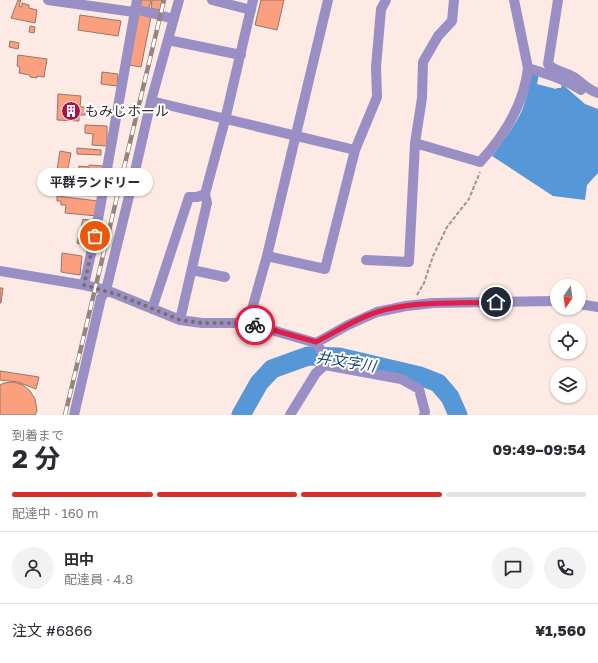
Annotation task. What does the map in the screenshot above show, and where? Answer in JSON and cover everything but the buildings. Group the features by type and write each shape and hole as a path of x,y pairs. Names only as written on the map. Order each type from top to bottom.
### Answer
{"street":[{"path":"48,0 135,7 174,19"},
{"path":"74,415 101,298 106,290 151,101 179,0"},
{"path":"180,320 207,204 205,194 225,120 252,5 212,0"},
{"path":"248,323 267,256 328,0"},
{"path":"267,256 325,269 355,150 377,97 376,67 380,16 381,9 386,0"},
{"path":"366,260 409,262 414,143 422,98 423,62 438,36 452,21 454,0"},
{"path":"414,143 480,162 499,140 514,115 526,79 528,68 514,0"},
{"path":"558,0 548,64 553,69 572,77 590,91 598,93"},
{"path":"84,285 104,187 135,7"},
{"path":"168,40 241,55"},
{"path":"528,68 551,75 574,85 591,97 598,93"},
{"path":"151,101 355,150"},
{"path":"58,183 104,187"},
{"path":"152,309 189,197 197,197 205,194"},
{"path":"192,270 225,277"},
{"path":"0,271 106,290 180,320 202,323 248,323 318,345"},
{"path":"318,345 348,325 377,312 407,306 433,303 550,301"},
{"path":"586,305 598,307"},
{"path":"318,345 325,363"},
{"path":"290,415 316,373 325,363"},
{"path":"325,363 401,379 419,388 424,415"}],"path":[{"path":"407,306 415,298 424,284 433,256 447,227 468,198 489,153"}],"water":[{"path":"531,74 539,74 537,84 556,89 561,88 562,84 585,104 598,109 598,173 587,185 585,200 553,196 492,156 517,121 526,100"}],"waterway":[{"name":"井文字川","path":"241,415 259,383 272,369 308,356 339,357 420,376 438,383 450,397 458,415"}],"railway":[{"path":"65,415 164,0"}],"way so far":[{"path":"95,236 84,285 106,290 180,320 202,323 248,323 255,325"}],"place":[{"name":"もみじホール","path":"71,111"},
{"name":"平群ランドリー","path":"95,236"}],"route":[{"path":"255,325 316,342 377,312 406,306 433,303 496,302"}]}
